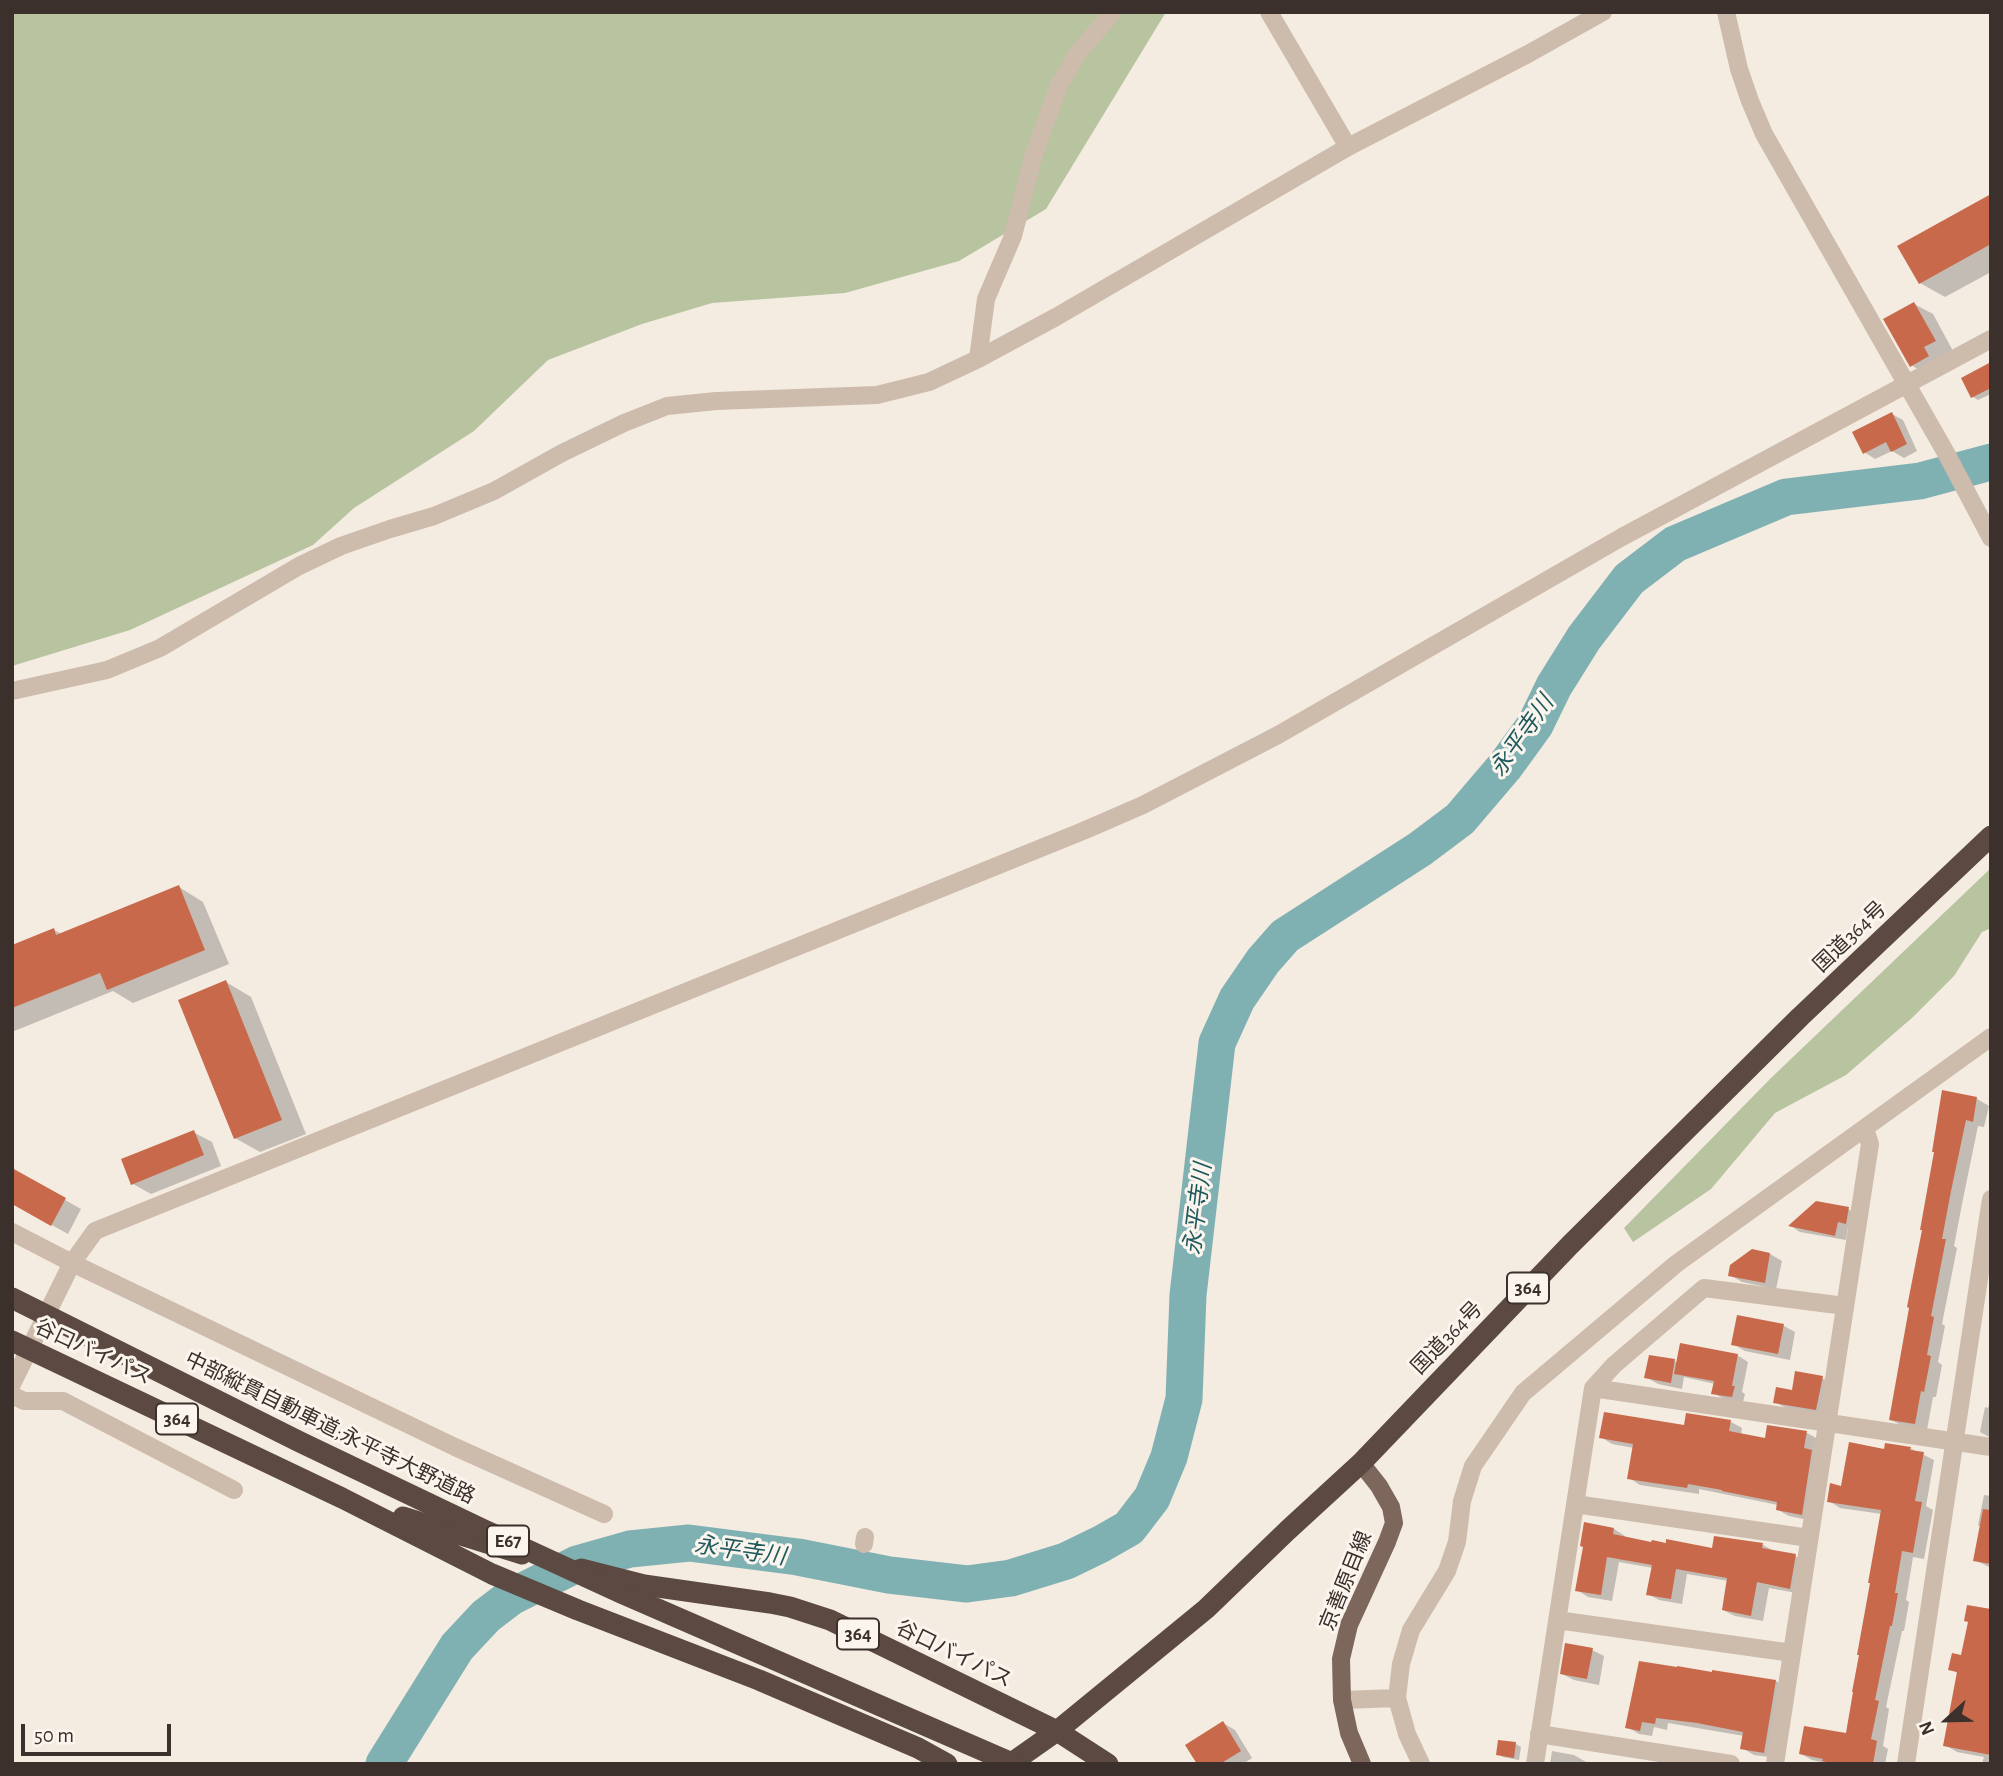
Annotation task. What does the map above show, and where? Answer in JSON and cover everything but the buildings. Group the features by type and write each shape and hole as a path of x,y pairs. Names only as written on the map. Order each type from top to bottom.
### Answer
{"highway":[{"name":"国道364号","path":"1012,1764 1057,1731 1206,1609 1361,1462 1570,1245 1800,1017 1991,836"},
{"name":"中部縦貫自動車道;永平寺大野道路","path":"12,1298 300,1442 532,1552 1012,1764"},
{"name":"谷口バイパス","path":"21,1345 342,1498 492,1574 759,1680 918,1748 947,1764"},
{"name":"谷口バイパス","path":"342,1498 519,1553 644,1585 770,1603 830,1620 1057,1731 1108,1764"}],"main road":[{"name":"京善原目線","path":"1361,1462 1380,1486 1391,1507 1394,1523 1388,1542 1349,1625 1341,1659 1342,1700 1349,1733 1362,1764"}],"street":[{"path":"978,359 986,299 1013,236 1034,154 1059,85 1078,53 1113,12"},
{"path":"1269,12 1348,147"},
{"path":"12,691 107,670 160,648 299,566 341,547 434,516 494,491 562,453 667,406 716,401 877,395 929,382 1056,317 1348,147 1603,12"},
{"path":"1726,12 1739,69 1749,101 1764,134 1946,453 1991,538"},
{"path":"12,1384 21,1345 95,1231 1143,804 1278,735 1622,537 1991,339"},
{"path":"1421,1764 1407,1734 1397,1698 1401,1664 1411,1630 1447,1571 1457,1542 1462,1501 1473,1466 1523,1393 1676,1264 1991,1037"},
{"path":"1775,1764 1870,1144 1865,1129"},
{"path":"1906,1764 1991,1199"},
{"path":"12,1232 455,1447 604,1514"},
{"path":"1535,1764 1593,1388 1614,1365 1704,1288 1845,1306"},
{"path":"1593,1388 1991,1447"},
{"path":"12,1395 24,1401 63,1401 234,1490"},
{"path":"1574,1504 1809,1538"},
{"path":"1556,1620 1792,1653"},
{"path":"1342,1700 1397,1698"},
{"path":"1539,1734 1659,1758 1731,1764"}],"green space":[{"path":"12,12 1166,12 1046,209 959,261 845,293 712,303 642,324 548,360 474,431 354,508 313,545 130,630 12,666"},
{"path":"1991,868 1991,928 1982,932 1954,976 1913,1017 1846,1075 1775,1113 1711,1189 1633,1242 1624,1228 1771,1078"}],"waterway":[{"name":"永平寺川","path":"384,1764 457,1647 486,1616 511,1597 577,1564 630,1549 689,1543 798,1557 889,1575 967,1584 1011,1578 1066,1561 1129,1528 1152,1498 1169,1457 1184,1399 1188,1295 1217,1043 1237,999 1263,961 1285,936 1420,849 1460,819 1506,765 1535,725 1554,686 1584,638 1629,579 1675,544 1786,497 1920,481 1991,462"}]}
